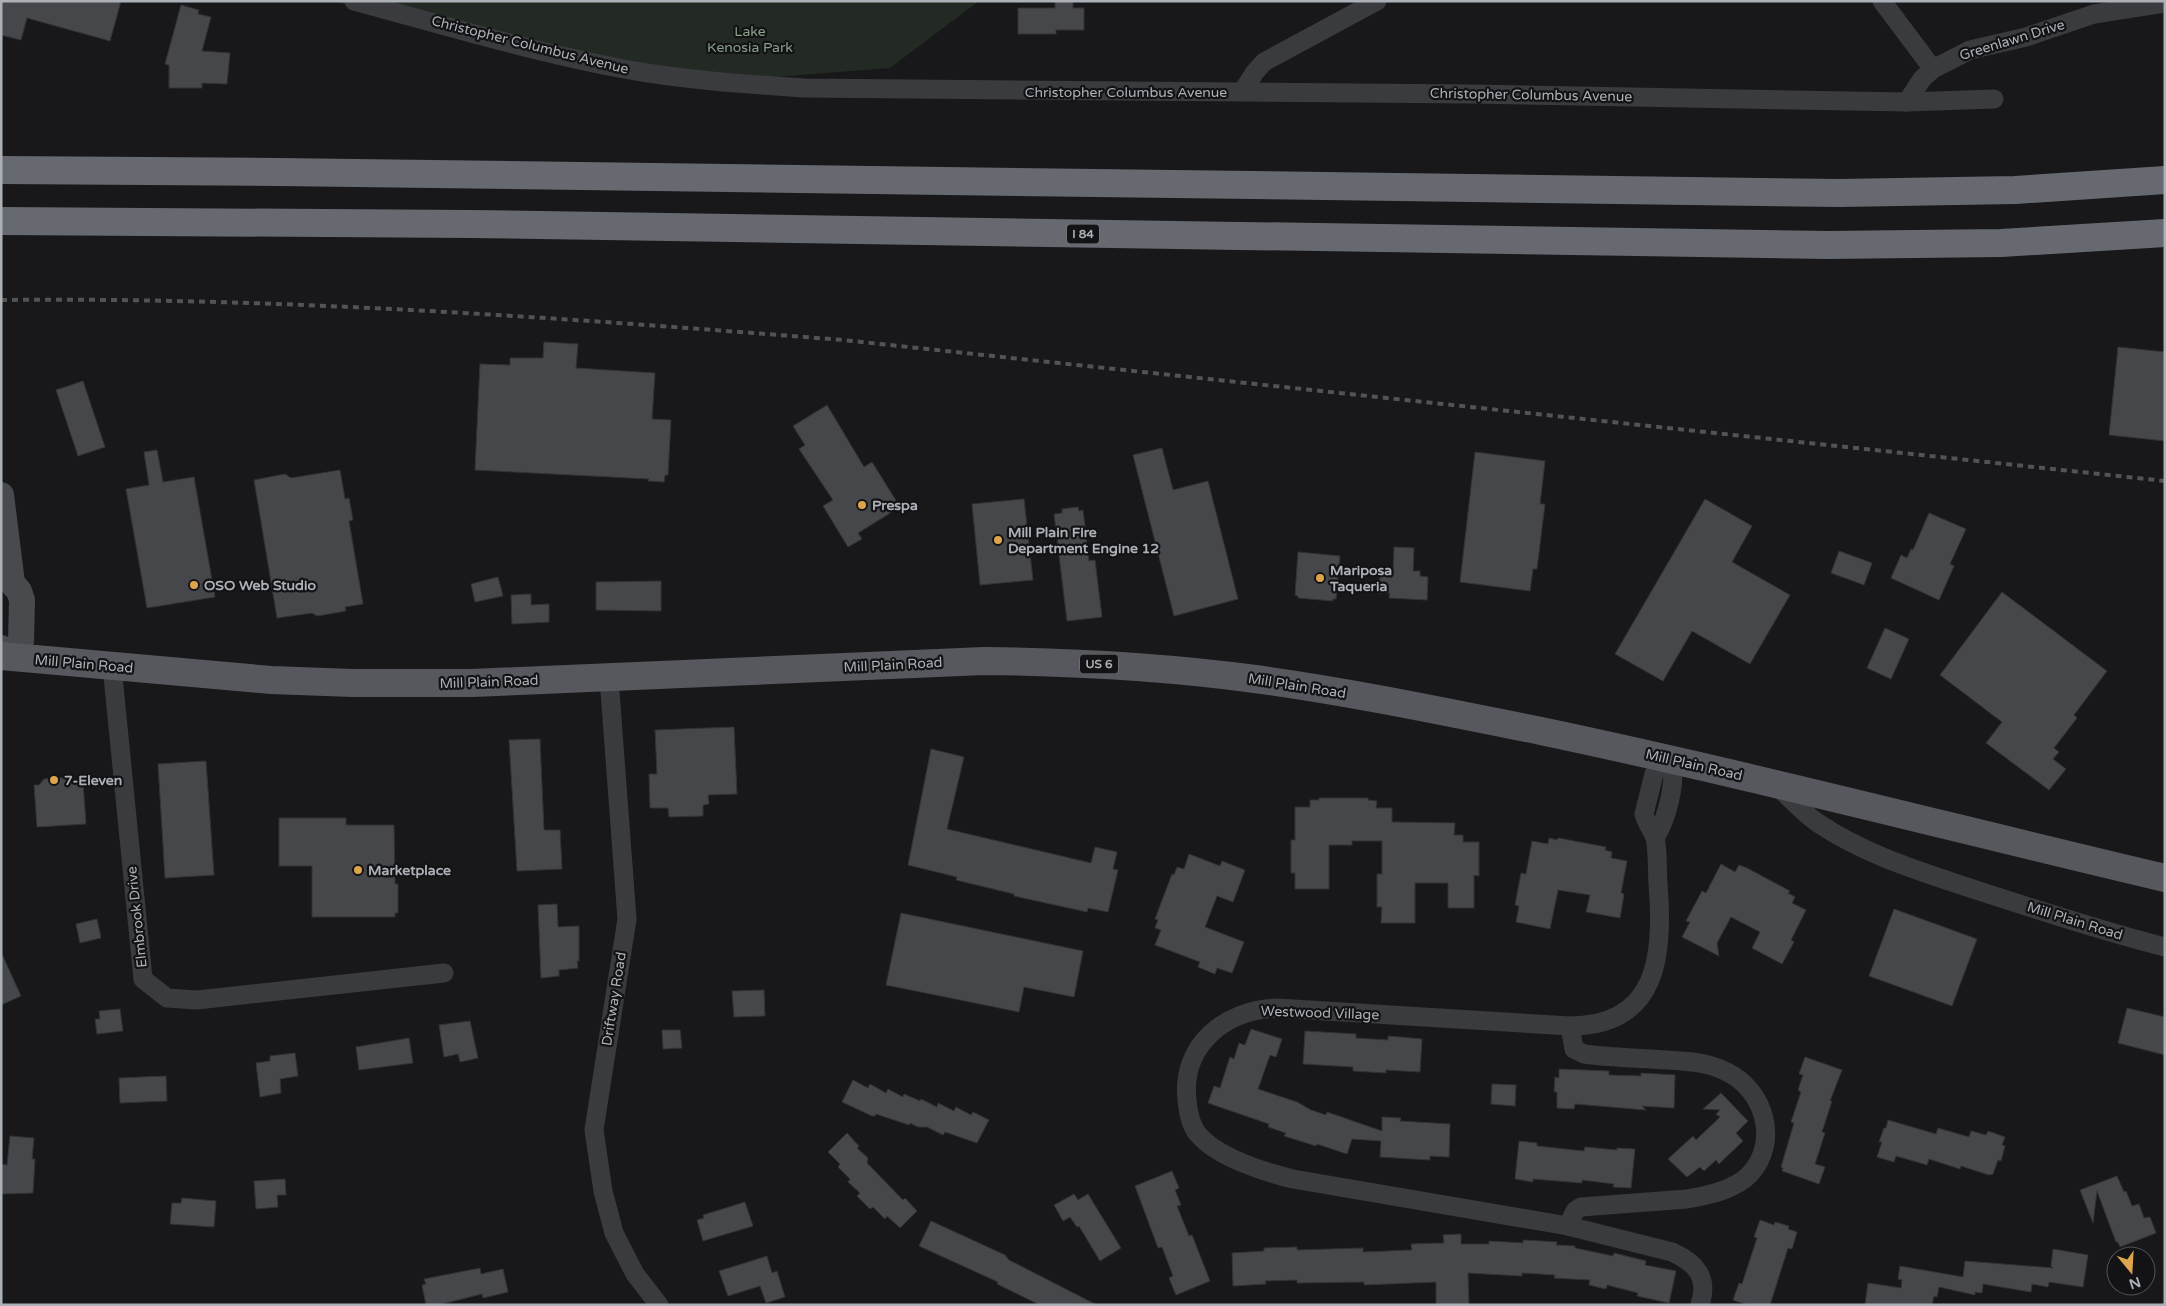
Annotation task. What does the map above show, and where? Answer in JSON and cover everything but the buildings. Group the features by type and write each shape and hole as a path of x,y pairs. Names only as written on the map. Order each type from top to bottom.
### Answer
{"highway":[{"path":"1,170 1866,193 2032,189 2165,180"},
{"name":"I 84","path":"1,221 480,224 1828,245 2001,243 2165,233"}],"main road":[{"name":"Mill Plain Road","path":"5,654 112,666 280,680 353,683 472,683 984,661 1119,665 1246,678 1324,689 1487,720 1671,759 2165,878"}],"street":[{"name":"Christopher Columbus Avenue","path":"354,1 591,62 655,74 746,84 865,89 1482,94 1906,102 1994,99"},
{"path":"1242,92 1264,62 1377,1"},
{"name":"Greenlawn Drive","path":"1906,102 1922,79 1933,69 1970,50 2026,37 2096,8 2165,3"},
{"path":"1892,6 1933,69"},
{"path":"1,495 7,588 19,591 22,600 22,641 5,654"},
{"name":"Elmbrook Drive","path":"112,666 143,979 167,998 197,1000 444,972"},
{"name":"Driftway Road","path":"609,678 627,919 594,1130 602,1190 614,1233 634,1274 659,1305"},
{"name":"Westwood Village","path":"1671,759 1674,778 1663,822 1655,838 1660,916 1659,944 1646,988 1635,1005 1619,1016 1587,1026 1278,1008 1254,1010 1232,1018 1212,1031 1193,1061 1186,1096 1188,1112 1196,1132 1219,1150 1250,1165 1293,1179 1568,1226 1665,1250 1685,1257 1695,1266 1702,1279 1703,1294 1700,1305"},
{"name":"Mill Plain Road","path":"1775,784 1816,822 1832,832 1882,856 2102,931 2165,947"},
{"path":"1568,1226 1575,1211 1581,1207 1678,1200 1703,1196 1734,1185 1750,1174 1760,1160 1765,1133 1763,1109 1757,1098 1750,1088 1728,1072 1698,1062 1584,1054 1574,1049 1570,1026"}],"green space":[{"name":"Lake Kenosia Park","path":"333,1 979,1 890,68 761,78 599,69 423,28"}],"railway":[{"path":"1,300 212,302 317,306 528,317 843,340 2165,481"}],"place":[{"name":"Prespa","path":"862,505"},
{"name":"Mill Plain Fire Department Engine 12","path":"998,540"},
{"name":"Mariposa Taqueria","path":"1320,578"},
{"name":"OSO Web Studio","path":"194,585"},
{"name":"7-Eleven","path":"54,780"},
{"name":"Marketplace","path":"358,870"}]}
